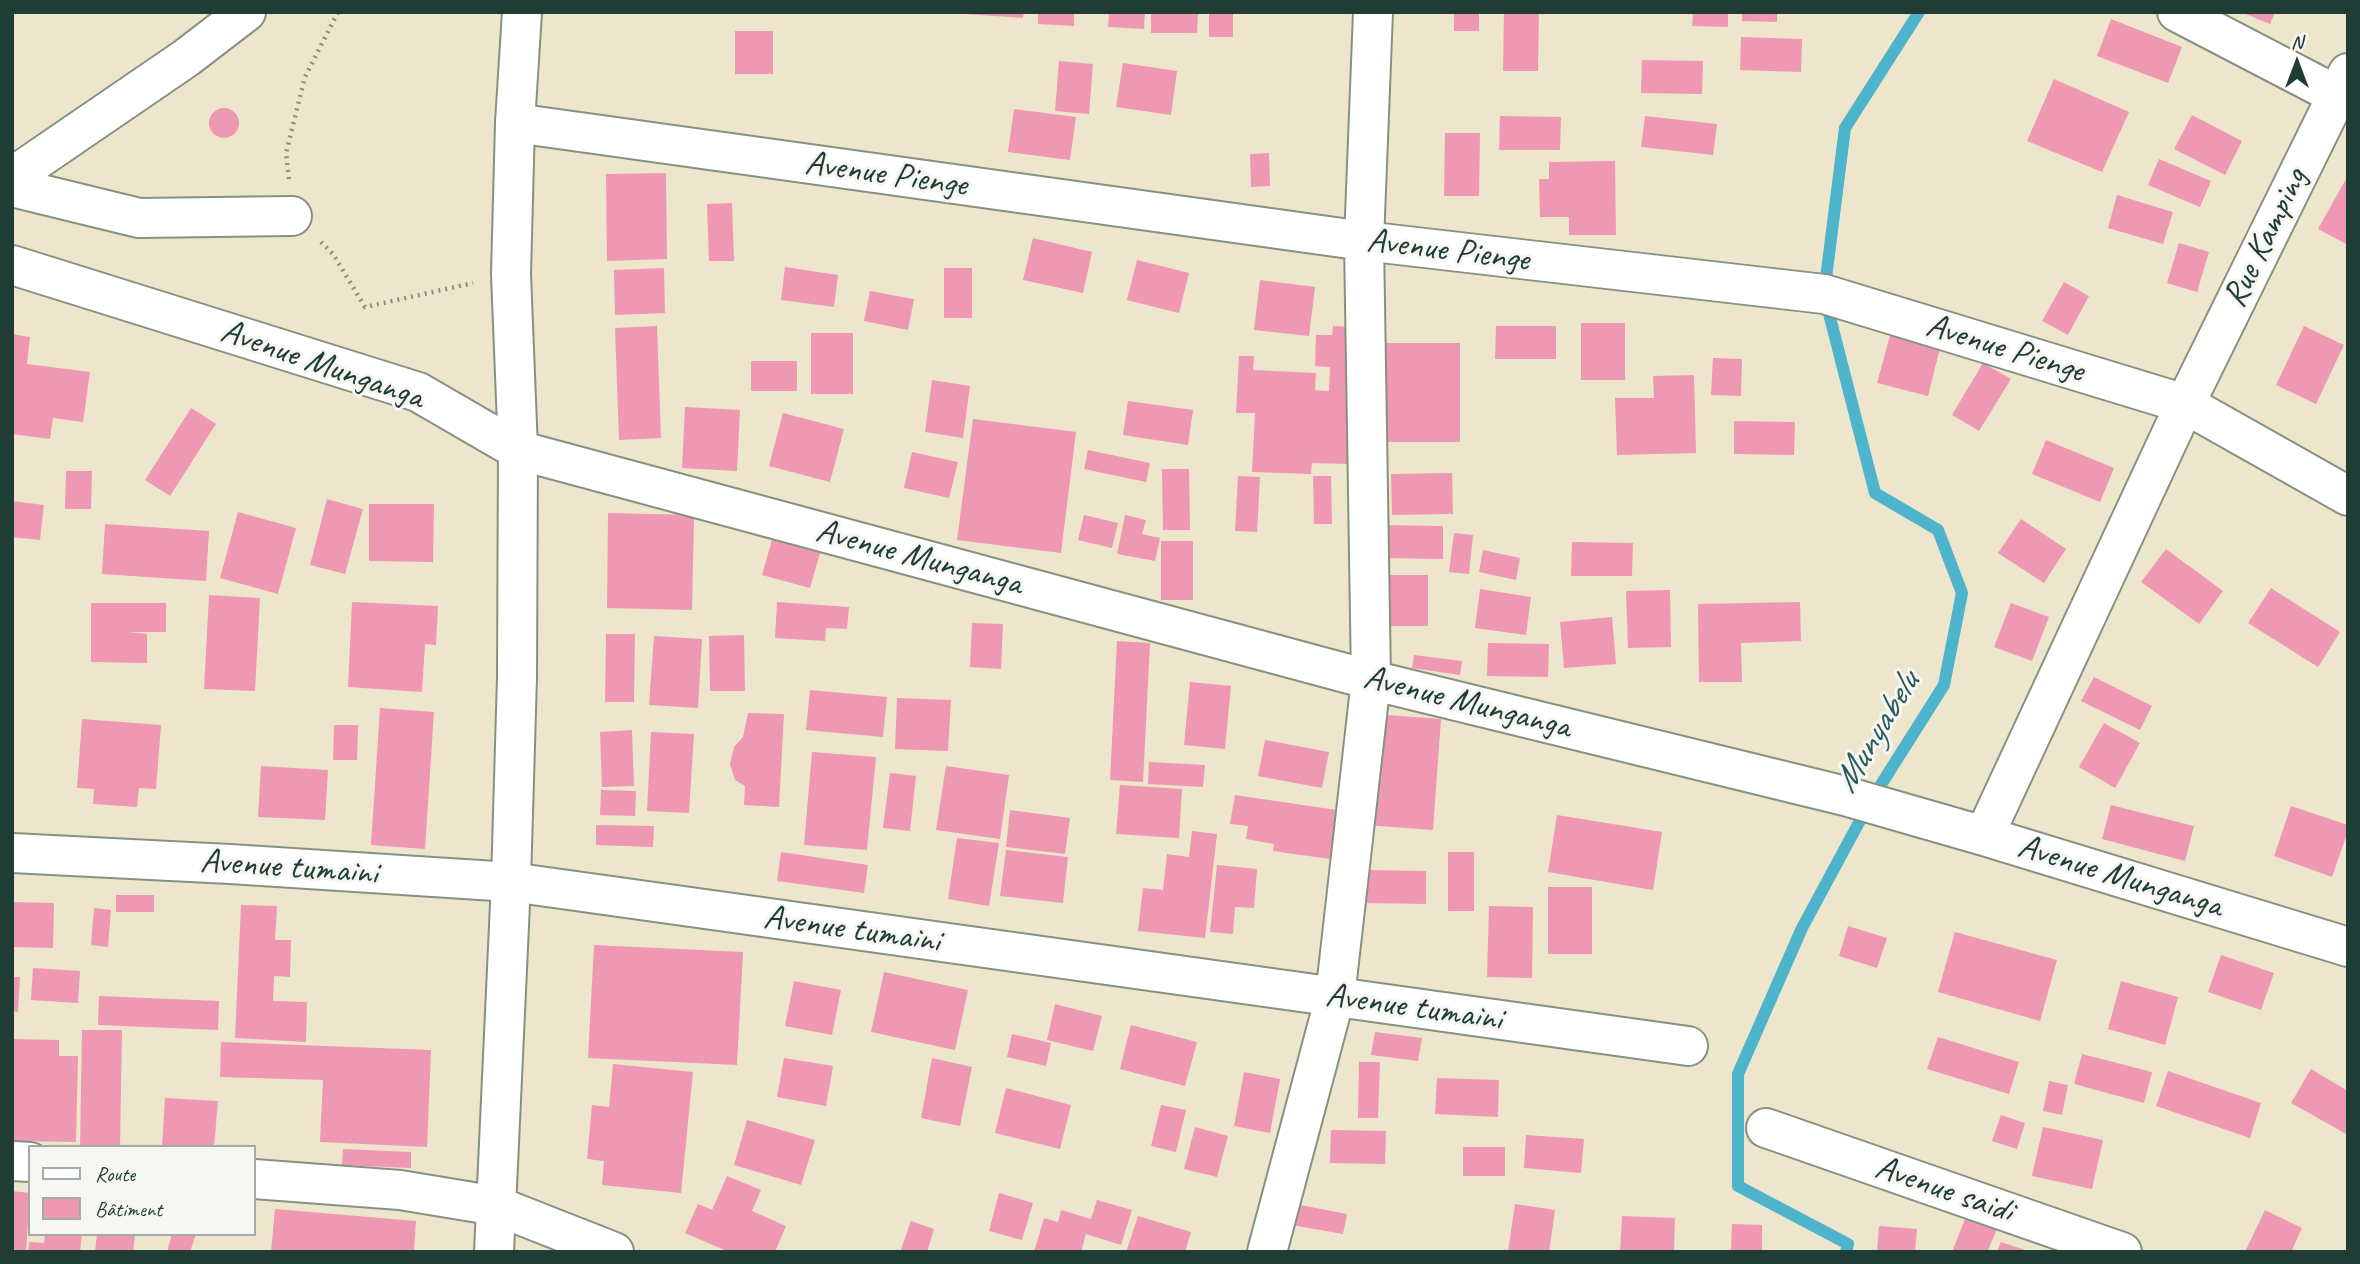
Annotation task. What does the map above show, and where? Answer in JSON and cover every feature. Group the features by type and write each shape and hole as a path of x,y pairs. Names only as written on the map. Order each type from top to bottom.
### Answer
{"main road":[{"path":"12,177 186,58 246,12"},
{"path":"494,1252 511,882 517,677 518,450 511,274 515,123 522,12"},
{"path":"1267,1252 1335,997 1371,680 1364,241 1373,12"},
{"path":"2176,12 2344,89"},
{"name":"Rue Kamping","path":"1984,836 2185,404 2344,89"},
{"name":"Avenue Pienge","path":"515,123 1364,241 1825,295 2185,404 2348,496"},
{"path":"12,187 139,218 292,216"},
{"name":"Avenue Munganga","path":"12,265 418,392 518,450 1371,680 1845,796 2348,947"},
{"name":"Avenue tumaini","path":"12,853 230,863 511,882 1688,1046"},
{"name":"Avenue saidi","path":"1766,1128 2122,1252"},
{"path":"256,1179 400,1190 497,1206 614,1252"}],"path":[{"path":"338,12 305,77 286,153 292,216 333,254 365,307 511,274"}],"building":[{"path":"1024,12 1023,18 966,14"},
{"path":"1038,12 1074,12 1074,26 1038,24"},
{"path":"1109,12 1145,12 1144,29 1108,27"},
{"path":"1151,12 1198,12 1197,33 1151,33"},
{"path":"1209,12 1233,12 1233,37 1209,37"},
{"path":"1454,12 1479,12 1479,31 1454,31"},
{"path":"1504,12 1539,12 1538,71 1503,71"},
{"path":"1693,12 1728,12 1728,27 1692,26"},
{"path":"1742,12 1777,12 1777,22 1742,21"},
{"path":"2241,12 2275,12 2270,24"},
{"path":"2111,19 2182,47 2168,83 2097,56"},
{"path":"735,31 773,31 773,74 735,74"},
{"path":"1741,37 1802,39 1801,72 1740,70"},
{"path":"1642,60 1703,61 1702,94 1641,93"},
{"path":"1059,61 1093,64 1089,114 1055,111"},
{"path":"1123,63 1177,71 1171,115 1116,107"},
{"path":"2054,79 2129,112 2102,172 2027,141"},
{"path":"224,108 235,112 239,123 235,134 224,138 213,134 209,123 213,112"},
{"path":"1014,109 1076,117 1070,160 1008,152"},
{"path":"2192,115 2242,141 2225,175 2174,149"},
{"path":"1500,116 1561,117 1560,150 1499,150"},
{"path":"1645,116 1717,124 1713,155 1641,147"},
{"path":"1445,133 1480,133 1479,196 1444,196"},
{"path":"1269,153 1270,186 1251,187 1250,154"},
{"path":"2159,159 2211,181 2200,207 2148,185"},
{"path":"1615,161 1616,235 1569,235 1569,217 1540,217 1539,179 1549,179 1549,162"},
{"path":"666,173 667,259 607,261 606,174"},
{"path":"2346,179 2348,180 2348,245 2318,229"},
{"path":"2117,195 2173,212 2163,244 2108,228"},
{"path":"732,203 734,261 709,261 707,204"},
{"path":"1033,238 1092,252 1083,293 1023,280"},
{"path":"2179,243 2209,252 2197,292 2167,283"},
{"path":"1137,260 1189,273 1179,313 1127,300"},
{"path":"785,267 838,275 834,307 781,300"},
{"path":"664,268 665,313 615,315 614,270"},
{"path":"944,268 972,268 972,318 944,318"},
{"path":"1260,280 1315,287 1309,336 1254,330"},
{"path":"2064,282 2089,296 2068,335 2042,321"},
{"path":"870,291 914,299 908,330 864,321"},
{"path":"1581,323 1625,323 1625,380 1581,380"},
{"path":"657,326 661,438 619,440 615,328"},
{"path":"1333,326 1354,327 1347,464 1312,463 1311,474 1252,472 1255,413 1236,413 1239,356 1254,356 1253,370 1316,373 1315,390 1329,391 1330,367 1315,366 1316,335 1332,335"},
{"path":"1496,326 1556,326 1556,359 1495,359"},
{"path":"2304,326 2344,345 2316,404 2276,385"},
{"path":"1891,332 1941,344 1928,396 1877,383"},
{"path":"811,333 853,333 853,394 811,394"},
{"path":"12,334 30,337 27,364 90,372 83,422 53,418 50,439 12,434"},
{"path":"1377,343 1460,343 1460,442 1377,442"},
{"path":"1713,358 1742,359 1741,396 1711,395"},
{"path":"751,361 797,361 797,391 751,391"},
{"path":"1983,363 2011,379 1979,431 1952,415"},
{"path":"1694,375 1696,453 1617,455 1615,398 1654,398 1653,376"},
{"path":"932,380 970,386 963,438 925,432"},
{"path":"1128,401 1193,410 1188,445 1123,435"},
{"path":"685,407 740,410 737,471 682,468"},
{"path":"191,408 216,424 170,496 145,480"},
{"path":"783,413 844,429 830,482 769,466"},
{"path":"973,419 1076,432 1061,553 957,540"},
{"path":"1734,421 1795,422 1794,455 1734,454"},
{"path":"2046,440 2114,468 2100,502 2032,474"},
{"path":"1088,450 1150,463 1146,482 1084,469"},
{"path":"912,452 958,462 949,498 904,488"},
{"path":"1162,469 1189,469 1190,530 1163,530"},
{"path":"66,471 92,471 91,509 65,509"},
{"path":"1452,473 1453,514 1392,515 1391,474"},
{"path":"1238,476 1260,477 1257,532 1235,531"},
{"path":"1313,476 1331,476 1332,524 1314,524"},
{"path":"327,499 363,509 345,574 310,565"},
{"path":"12,501 44,505 40,540 12,537"},
{"path":"369,504 434,504 433,562 369,561"},
{"path":"238,512 296,528 278,594 220,578"},
{"path":"608,513 694,515 692,610 607,608"},
{"path":"1084,515 1118,523 1112,548 1078,540"},
{"path":"1125,515 1146,520 1142,534 1160,538 1155,561 1117,554"},
{"path":"2021,519 2066,549 2044,583 1998,553"},
{"path":"105,524 209,531 206,581 102,574"},
{"path":"1382,525 1443,526 1443,559 1382,558"},
{"path":"1454,533 1473,535 1469,574 1449,572"},
{"path":"772,540 820,553 810,588 762,575"},
{"path":"1161,541 1193,541 1193,600 1161,600"},
{"path":"1572,542 1633,543 1632,576 1571,576"},
{"path":"2166,549 2223,591 2199,624 2141,582"},
{"path":"1483,550 1520,558 1516,580 1479,572"},
{"path":"1386,575 1428,575 1428,626 1386,626"},
{"path":"2271,588 2340,632 2318,667 2248,623"},
{"path":"1480,589 1531,597 1526,635 1475,628"},
{"path":"1670,590 1671,647 1628,648 1626,591"},
{"path":"209,595 260,598 255,691 204,689"},
{"path":"352,602 438,606 436,645 425,644 422,692 348,687"},
{"path":"777,602 849,607 847,629 826,628 825,641 775,638"},
{"path":"1800,602 1801,641 1741,643 1742,682 1699,682 1698,604"},
{"path":"91,603 166,603 166,632 129,632 147,634 147,663 91,662"},
{"path":"2011,603 2049,617 2032,661 1994,647"},
{"path":"1612,617 1616,664 1564,668 1560,622"},
{"path":"972,623 1003,624 1001,669 970,667"},
{"path":"606,634 635,634 634,702 605,702"},
{"path":"744,635 745,691 710,691 709,636"},
{"path":"654,636 702,639 698,708 649,705"},
{"path":"1117,641 1150,643 1143,782 1110,780"},
{"path":"1488,643 1549,644 1548,677 1487,676"},
{"path":"1414,655 1462,661 1460,675 1412,668"},
{"path":"2094,677 2152,706 2140,730 2081,701"},
{"path":"1190,682 1231,686 1225,749 1184,745"},
{"path":"810,690 887,697 883,737 806,730"},
{"path":"897,698 951,700 948,751 895,749"},
{"path":"380,708 434,712 425,849 371,845"},
{"path":"748,713 784,714 779,807 744,805 745,786 735,780 730,764 734,747 743,737"},
{"path":"1375,714 1441,719 1433,830 1366,825"},
{"path":"82,719 161,725 156,789 139,788 137,807 93,804 94,789 77,788"},
{"path":"2104,723 2140,743 2115,788 2079,767"},
{"path":"334,725 358,725 357,760 333,760"},
{"path":"632,730 634,786 602,787 600,732"},
{"path":"651,732 694,734 689,813 647,811"},
{"path":"1265,740 1329,752 1322,788 1258,776"},
{"path":"812,752 876,757 867,850 804,845"},
{"path":"1149,762 1205,765 1203,787 1148,784"},
{"path":"261,766 328,770 325,820 258,817"},
{"path":"946,766 1009,775 1000,839 936,830"},
{"path":"890,773 916,776 910,831 883,828"},
{"path":"1120,785 1182,789 1179,838 1116,834"},
{"path":"601,790 636,791 635,816 600,815"},
{"path":"1235,795 1337,810 1330,859 1273,851 1274,844 1246,839 1248,826 1230,824"},
{"path":"2111,805 2194,826 2185,861 2102,839"},
{"path":"2291,806 2348,825 2332,877 2274,856"},
{"path":"1010,810 1070,818 1065,854 1006,847"},
{"path":"1557,815 1662,832 1653,890 1548,872"},
{"path":"596,825 654,826 653,847 596,845"},
{"path":"1192,831 1217,834 1205,938 1138,931 1143,888 1163,890 1167,854 1189,857"},
{"path":"957,838 999,843 989,906 948,899"},
{"path":"1006,850 1068,857 1063,903 1000,896"},
{"path":"781,852 868,865 864,893 777,881"},
{"path":"1448,852 1474,852 1474,911 1448,911"},
{"path":"1217,865 1257,869 1254,908 1235,907 1233,934 1210,932"},
{"path":"1365,870 1426,871 1426,904 1364,903"},
{"path":"1548,887 1592,887 1592,954 1548,954"},
{"path":"116,895 154,895 154,912 116,912"},
{"path":"12,902 54,903 53,948 12,947"},
{"path":"241,905 277,906 275,940 291,940 290,977 274,976 273,1001 307,1002 306,1042 235,1038"},
{"path":"1489,906 1533,907 1532,978 1487,977"},
{"path":"94,908 111,910 108,947 91,945"},
{"path":"1848,926 1887,938 1877,968 1839,956"},
{"path":"1955,932 2057,960 2040,1021 1938,992"},
{"path":"594,945 743,952 737,1065 588,1058"},
{"path":"2221,955 2274,973 2261,1010 2208,992"},
{"path":"33,968 80,971 78,1003 31,1000"},
{"path":"884,972 968,990 955,1050 871,1032"},
{"path":"12,977 20,977 18,1012 12,1011"},
{"path":"794,981 841,990 832,1035 785,1026"},
{"path":"2121,981 2178,997 2165,1045 2108,1029"},
{"path":"99,996 219,1001 218,1030 98,1025"},
{"path":"1055,1004 1102,1016 1093,1051 1047,1040"},
{"path":"1131,1025 1197,1042 1185,1086 1120,1069"},
{"path":"82,1030 122,1030 120,1145 80,1145"},
{"path":"1375,1032 1422,1038 1418,1061 1371,1055"},
{"path":"1012,1034 1051,1043 1046,1066 1007,1057"},
{"path":"1938,1037 2019,1062 2009,1094 1927,1069"},
{"path":"12,1039 59,1040 59,1056 78,1056 76,1142 12,1141"},
{"path":"221,1042 431,1050 427,1147 320,1142 323,1080 220,1077"},
{"path":"2082,1054 2152,1072 2144,1103 2074,1084"},
{"path":"784,1058 833,1066 826,1106 777,1097"},
{"path":"932,1058 972,1067 960,1126 921,1118"},
{"path":"1359,1062 1380,1062 1378,1118 1358,1118"},
{"path":"613,1064 693,1072 681,1193 602,1185 604,1161 587,1159 592,1105 609,1107"},
{"path":"2311,1069 2348,1091 2348,1135 2291,1103"},
{"path":"2168,1071 2261,1103 2250,1138 2156,1106"},
{"path":"1244,1072 1280,1079 1270,1133 1234,1126"},
{"path":"1437,1078 1499,1080 1498,1117 1435,1114"},
{"path":"2049,1081 2068,1085 2062,1115 2043,1111"},
{"path":"1006,1088 1071,1105 1060,1149 995,1133"},
{"path":"165,1098 218,1101 214,1145 162,1145"},
{"path":"1161,1105 1186,1110 1176,1152 1151,1146"},
{"path":"2001,1115 2025,1123 2017,1149 1992,1141"},
{"path":"747,1120 815,1140 801,1185 734,1165"},
{"path":"1195,1127 1228,1136 1217,1177 1184,1169"},
{"path":"2043,1127 2103,1140 2092,1189 2032,1176"},
{"path":"1331,1130 1386,1131 1385,1164 1330,1163"},
{"path":"1526,1135 1584,1139 1581,1173 1524,1168"},
{"path":"1463,1147 1505,1147 1505,1176 1463,1176"},
{"path":"343,1149 411,1152 411,1168 342,1165"},
{"path":"727,1176 761,1190 752,1211 786,1226 775,1252 729,1252 685,1233 698,1204 712,1210"},
{"path":"12,1191 28,1193 26,1252 12,1252"},
{"path":"999,1193 1033,1203 1022,1240 989,1231"},
{"path":"1097,1200 1132,1210 1121,1245 1086,1234 1081,1252 1034,1252 1044,1218 1058,1222 1061,1210 1091,1219"},
{"path":"1295,1204 1347,1214 1343,1234 1292,1225"},
{"path":"1515,1204 1555,1210 1549,1252 1508,1252"},
{"path":"275,1209 416,1221 414,1252 271,1252"},
{"path":"2265,1210 2302,1228 2291,1252 2245,1252"},
{"path":"1967,1214 1998,1227 1987,1252 1952,1252"},
{"path":"1138,1216 1191,1232 1185,1252 1126,1252"},
{"path":"1622,1216 1675,1218 1674,1252 1620,1252"},
{"path":"911,1221 934,1229 927,1252 900,1252"},
{"path":"1732,1224 1762,1225 1762,1252 1731,1252"},
{"path":"1879,1226 1917,1229 1915,1252 1877,1252"},
{"path":"45,1236 82,1236 80,1252 28,1252 29,1242 44,1243"},
{"path":"97,1236 135,1236 133,1252 95,1252"},
{"path":"171,1236 195,1236 190,1252 167,1252"},
{"path":"2001,1242 2028,1251 2028,1252 1997,1252"}],"waterway":[{"name":"Munyabelu","path":"1846,1252 1848,1244 1738,1186 1738,1074 1802,928 1870,802 1944,685 1962,593 1938,530 1875,493 1824,294 1845,128 1919,12"}]}
